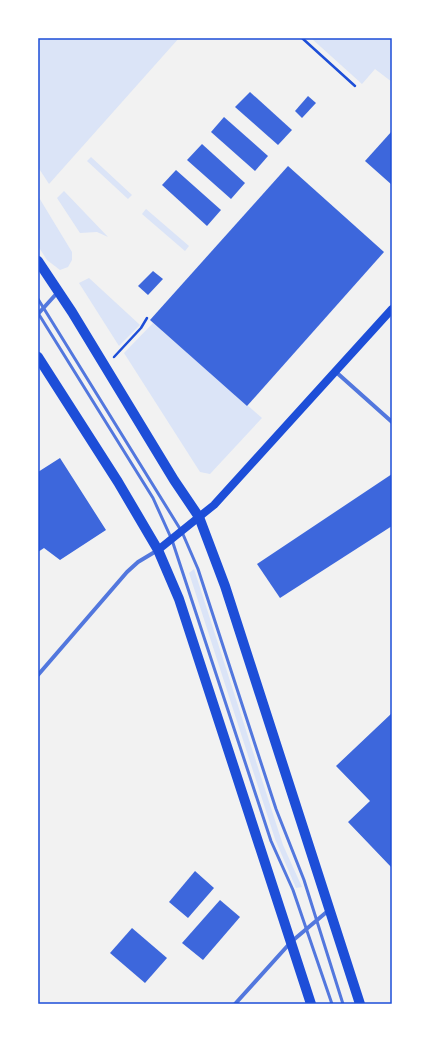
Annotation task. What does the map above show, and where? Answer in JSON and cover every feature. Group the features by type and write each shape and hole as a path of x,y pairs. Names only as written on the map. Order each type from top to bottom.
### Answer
{"main road":[{"path":"38,262 59,292 174,480 199,517 225,586 360,1004"},
{"path":"158,550 214,505 392,309"},
{"path":"38,357 118,482 158,550 179,599 311,1004"}],"street":[{"path":"38,313 59,292"},
{"path":"336,372 392,422"},
{"path":"38,675 127,572 138,562 158,550"},
{"path":"235,1004 291,942 329,910"}],"lane":[{"path":"38,299 182,532 198,569 276,809 304,880 343,1004"},
{"path":"38,313 153,498 172,540 271,841 293,890 332,1004"}],"path":[{"path":"302,38 355,86"},
{"path":"105,366 141,328 148,318"}],"shaded area":[{"path":"38,38 179,38 49,184 38,167"},
{"path":"311,38 392,38 392,82 375,69 362,84"},
{"path":"91,157 132,195 128,199 87,161"},
{"path":"64,191 108,237 97,232 80,233 57,198"},
{"path":"38,196 72,252 72,260 68,267 60,270 47,260 38,246"},
{"path":"146,209 189,246 185,251 142,214"},
{"path":"89,278 140,325 119,346 79,283"},
{"path":"153,323 262,418 210,474 200,472 124,353"},
{"path":"194,569 283,845 302,887 296,888 275,839 189,573"}],"building":[{"path":"250,92 292,130 278,145 235,107"},
{"path":"308,96 316,103 302,118 295,111"},
{"path":"224,117 268,156 255,171 211,132"},
{"path":"392,131 392,185 365,161"},
{"path":"202,144 245,183 231,199 187,160"},
{"path":"288,166 384,252 247,406 150,320"},
{"path":"176,170 221,210 207,226 162,185"},
{"path":"153,271 163,279 148,295 138,286"},
{"path":"60,458 106,530 60,560 44,548 38,552 38,472"},
{"path":"392,474 392,526 280,598 257,564"},
{"path":"392,713 392,868 348,822 370,801 336,766"},
{"path":"195,871 214,888 188,918 169,902"},
{"path":"220,900 240,917 203,960 182,943"},
{"path":"132,928 167,958 145,983 110,953"}]}
